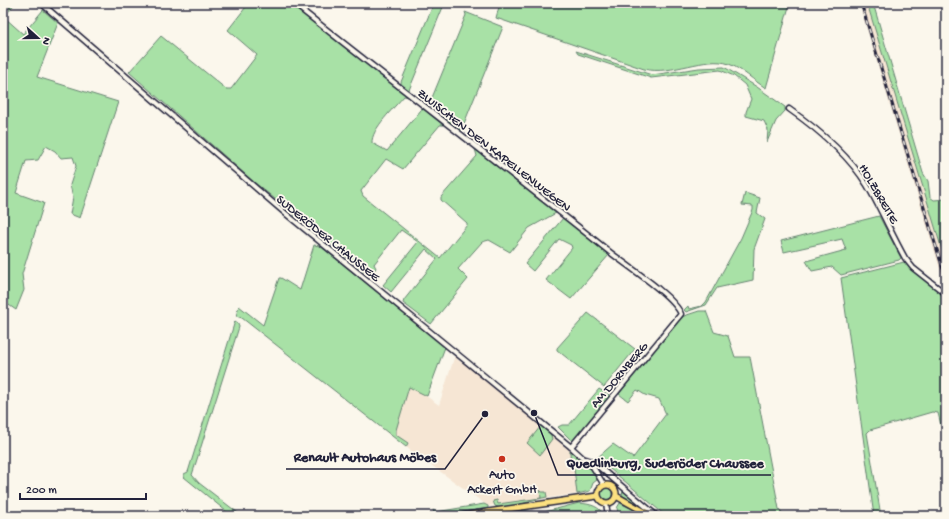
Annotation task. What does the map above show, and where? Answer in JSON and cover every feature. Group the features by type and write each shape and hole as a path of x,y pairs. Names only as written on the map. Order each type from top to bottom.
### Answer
{"main road":[{"path":"608,484 614,487 616,496 613,501 606,503 601,501 597,496 598,490 604,485 608,484"},
{"path":"460,516 597,496"},
{"path":"616,496 635,505 652,516"}],"street":[{"name":"SUDERÖDER CHAUSSEE","path":"41,3 285,213 584,458 599,475 604,485"},
{"name":"ZWISCHEN DEN KAPELLENWEGEN","path":"293,3 667,297 674,303 681,314"},
{"name":"HOLZBREITE","path":"789,109 832,142 848,159 866,184 905,258 913,268 946,294"},
{"name":"AM DORNBERG","path":"571,447 681,314"},
{"path":"584,458 592,461 657,516"},
{"path":"606,503 608,516"}],"shaded area":[{"path":"859,3 867,3 946,263 946,289"},
{"path":"455,355 457,359 482,376 570,451 571,468 574,468 577,494 488,506 406,447 408,443 396,435 396,430 409,387 416,389 439,405"}],"green space":[{"path":"3,3 15,3 4,17 23,34 43,10 58,23 37,77 118,102 80,218 70,214 73,197 70,185 76,166 73,157 61,158 55,151 46,146 38,160 26,161 16,193 44,203 22,274 24,290 16,310 3,301"},
{"path":"249,3 290,3 409,97 404,96 384,118 375,131 372,143 387,151 421,110 421,107 443,125 440,125 403,169 386,159 361,191 363,196 440,258 467,225 467,223 441,200 441,197 477,156 475,149 556,213 529,228 510,252 489,240 482,242 458,269 468,279 431,324 403,303 437,259 426,249 391,292 383,285 418,242 401,230 374,264 376,268 370,276 254,182 129,72 161,36 226,89 231,89 257,55 228,30"},
{"path":"434,3 443,5 443,7 409,90 401,84 401,82"},
{"path":"500,3 790,3 766,88 734,66 720,62 699,63 666,70 644,69 496,18"},
{"path":"867,3 873,3 923,173 928,181 930,197 934,200 946,199 946,263"},
{"path":"465,12 503,27 461,131 459,131 426,106 429,105 466,15"},
{"path":"576,51 652,75 699,68 724,67 757,87 785,107 785,111 776,121 767,142 768,130 764,121 746,116 751,99 745,85 734,76 720,70 651,78 578,54"},
{"path":"745,193 760,198 757,213 765,219 754,249 753,280 717,288 706,305 686,312 684,310 688,306 689,309 702,306 706,302 741,238 753,210 753,206 742,205"},
{"path":"879,216 901,258 899,260 841,275 832,267 812,271 806,261 846,250 842,239 784,252 781,241"},
{"path":"563,218 609,255 571,299 546,280 572,248 571,245 559,239 533,271 525,264"},
{"path":"314,245 320,246 445,347 427,396 409,387 396,430 396,435 408,443 406,447 242,318 236,316 239,306 263,325 279,278 300,290"},
{"path":"904,262 938,290 946,300 946,446 938,413 932,412 870,430 867,433 881,516 874,516 841,278"},
{"path":"699,311 706,311 714,332 728,336 735,357 750,357 779,509 785,516 666,516 597,458 613,444 633,458 666,414 659,399 645,395 637,390 628,401 619,394 678,321 684,316"},
{"path":"588,313 635,349 604,387 557,350 557,348"},
{"path":"235,321 238,323 239,327 192,475 199,483 242,516 232,516 184,477 184,474 188,472"},
{"path":"599,389 611,396 573,441 571,440 558,427 562,425 569,425"},
{"path":"541,426 551,435 552,439 540,455 527,443"},
{"path":"570,451 586,464 595,475 597,480 593,483 590,491 577,494 574,468 571,468"},
{"path":"606,488 610,490 612,494 610,498 606,500 602,498 600,494 602,490"},
{"path":"540,490 542,492 546,492 547,497 503,508 495,506 493,501 497,500 498,504 541,498"},
{"path":"623,490 648,511 622,495"},
{"path":"579,503 594,506 600,510 604,516 478,516 517,511 532,512 537,514"},
{"path":"620,503 647,516 618,513 617,508"},
{"path":"484,504 488,506 488,508 440,516 435,516 433,510 436,512"}],"waterway":[{"path":"939,3 946,8"}],"railway":[{"path":"861,3 946,279"}],"place":[{"name":"Quedlinburg, Suderöder Chaussee","path":"534,413"},
{"name":"Renault Autohaus Möbes","path":"485,414"},
{"name":"Auto Ackert GmbH","path":"502,459"}]}
